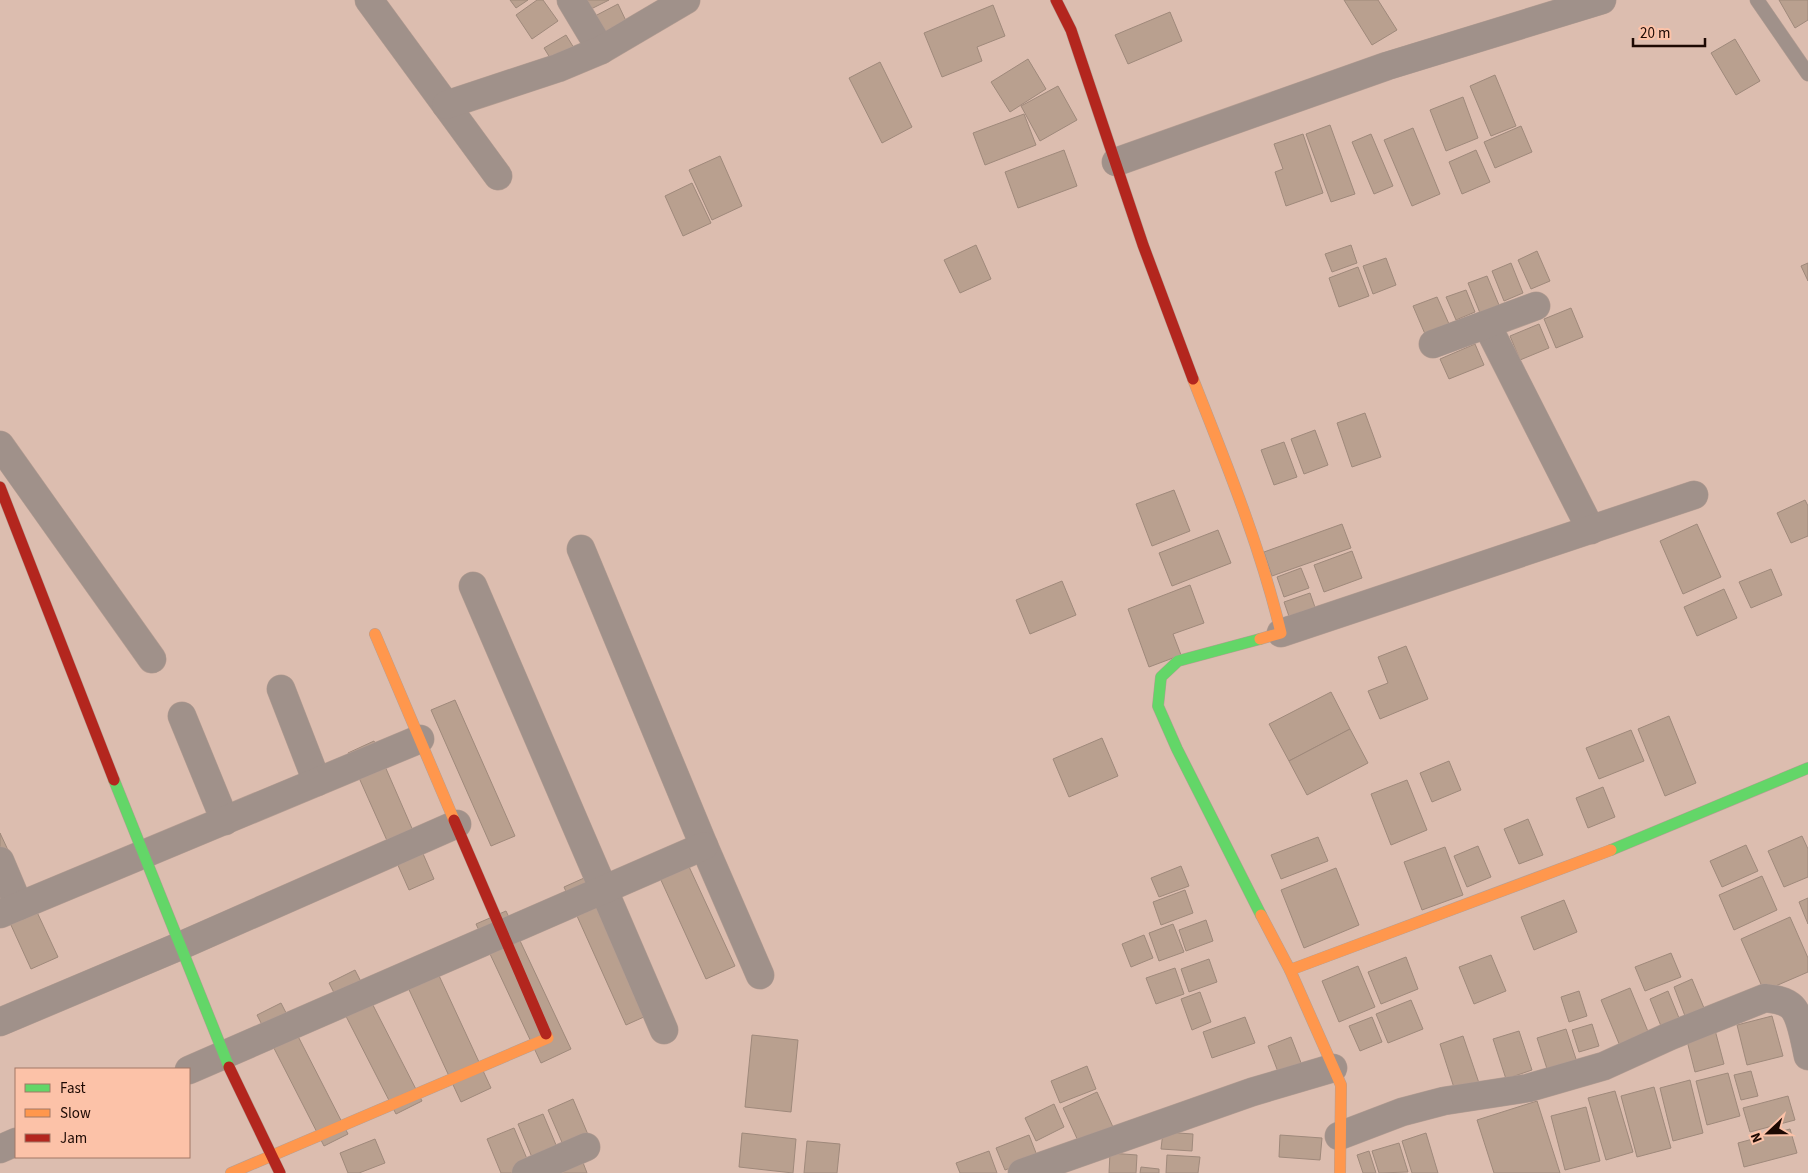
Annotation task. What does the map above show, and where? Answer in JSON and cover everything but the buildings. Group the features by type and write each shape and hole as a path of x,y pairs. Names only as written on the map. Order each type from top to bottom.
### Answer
{"street":[{"path":"369,0 498,176"},
{"path":"570,0 601,50"},
{"path":"446,105 558,68 601,50 686,0"},
{"path":"1056,0 1071,30 1168,316 1252,530 1281,633"},
{"path":"1116,162 1387,66 1602,0"},
{"path":"1433,344 1536,306"},
{"path":"1487,325 1591,530"},
{"path":"0,445 152,660"},
{"path":"0,487 92,727 224,1055 280,1173"},
{"path":"1340,1173 1341,1085 1290,970 1231,858 1158,706 1161,677 1178,661 1281,633 1694,495"},
{"path":"581,549 704,846 760,975"},
{"path":"473,586 664,1030"},
{"path":"231,1173 548,1038 375,634"},
{"path":"281,689 316,782"},
{"path":"182,716 225,821"},
{"path":"0,861 9,910 420,739"},
{"path":"1290,970 1653,834 1808,768"},
{"path":"0,1022 180,946 457,824"},
{"path":"190,1070 704,846"},
{"path":"1339,1136 1402,1112 1444,1101 1528,1088 1604,1066 1670,1036 1765,998 1779,1000 1792,1007 1802,1027 1808,1056"},
{"path":"1022,1173 1252,1092 1333,1068"},
{"path":"0,1149 15,1142"},
{"path":"526,1173 586,1147"}],"lane":[{"path":"1757,0 1808,74"}],"traffic: fast":[{"path":"1260,639 1178,661 1161,677 1158,706 1177,749 1261,915"},
{"path":"1611,850 1808,768"},
{"path":"114,780 229,1067"}],"traffic: slow":[{"path":"1193,379 1253,536 1273,600 1281,633 1260,639"},
{"path":"375,634 454,820"},
{"path":"1290,970 1611,850"},
{"path":"1261,915 1290,970 1341,1085 1340,1173"},
{"path":"231,1173 548,1038 546,1034"}],"traffic: jam":[{"path":"1056,0 1071,30 1143,245 1193,379"},
{"path":"0,487 114,780"},
{"path":"454,820 546,1034"},
{"path":"229,1067 280,1173"}]}
